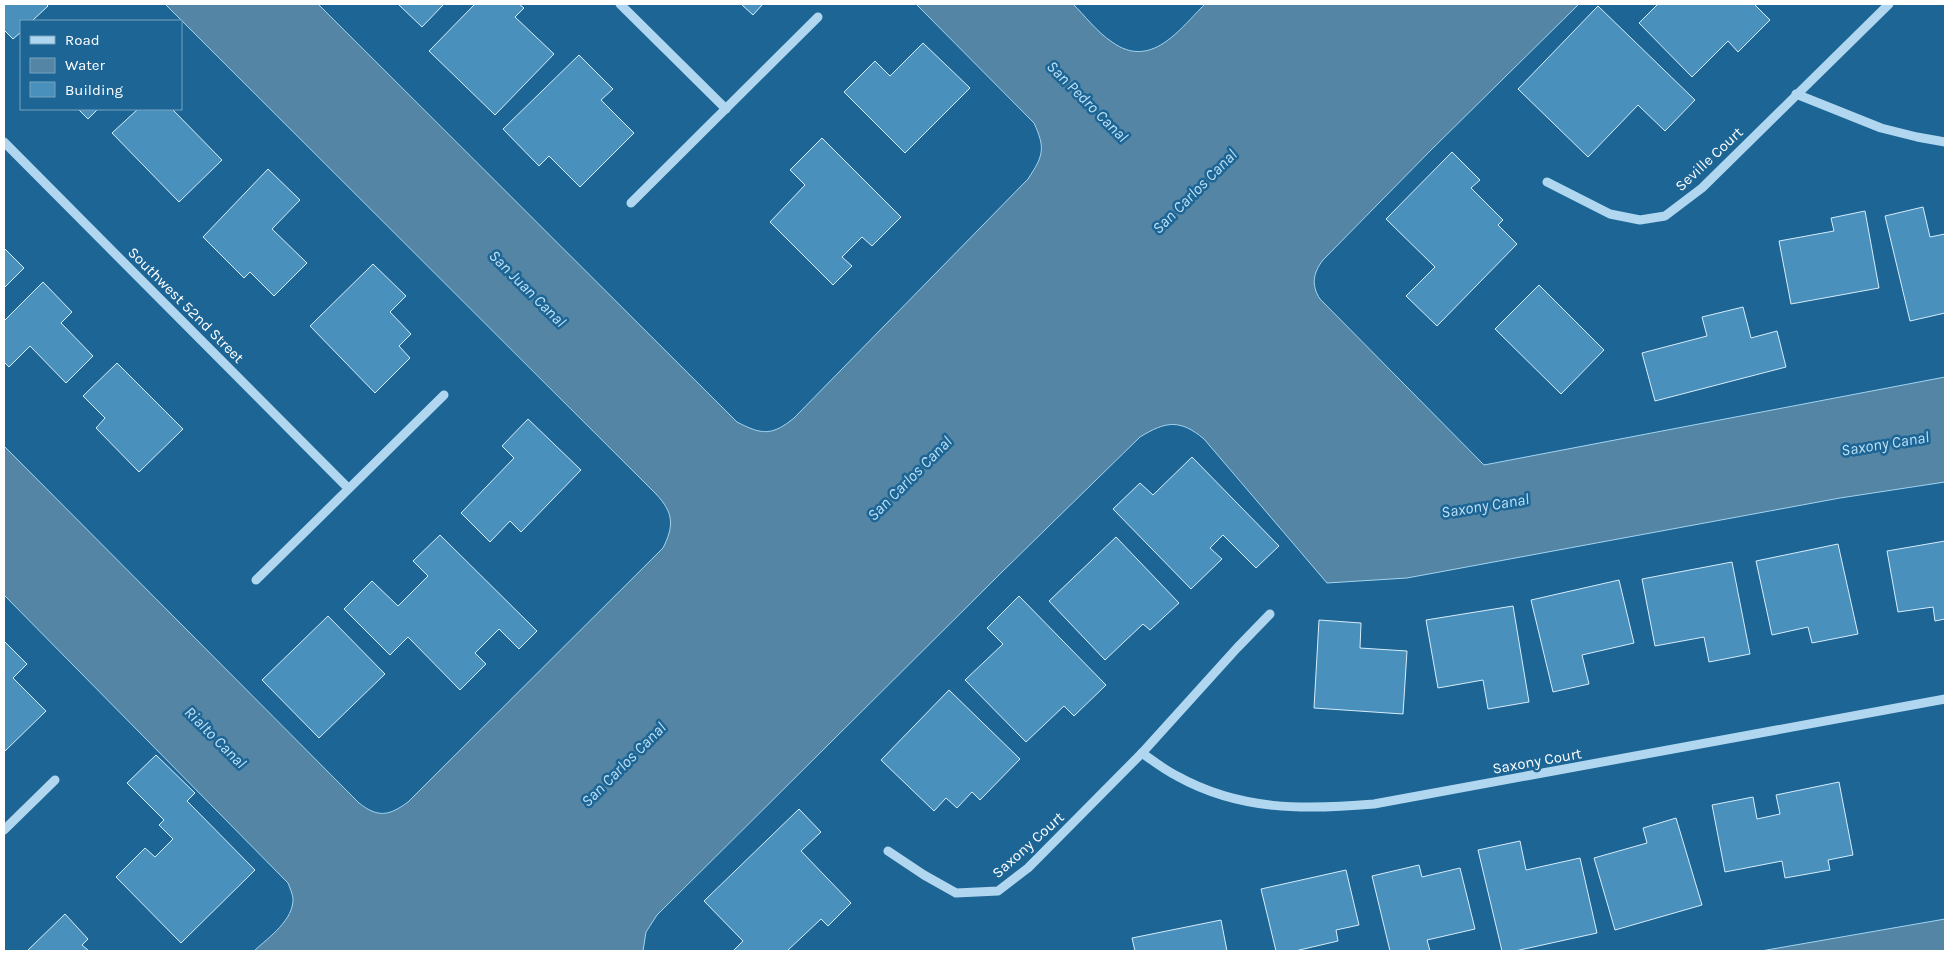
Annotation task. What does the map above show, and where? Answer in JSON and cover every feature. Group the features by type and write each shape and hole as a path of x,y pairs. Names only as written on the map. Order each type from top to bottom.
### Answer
{"street":[{"path":"620,4 726,109"},
{"name":"Seville Court","path":"1547,182 1610,214 1640,220 1665,216 1702,188 1889,4"},
{"path":"631,203 818,18"},
{"path":"1796,94 1881,128 1945,142"},
{"name":"Southwest 52nd Street","path":"4,142 348,488"},
{"path":"256,580 444,395"},
{"name":"Saxony Court","path":"888,851 924,875 956,893 998,891 1028,868 1142,753 1270,614"},
{"name":"Saxony Court","path":"1142,753 1178,777 1217,794 1258,805 1293,808 1334,807 1374,804 1945,700"},
{"path":"4,830 55,780"}],"water":[{"path":"165,4 318,4 737,422 753,429 767,432 779,428 794,418 1028,179 1040,158 1040,139 1034,123 916,4 1073,4 1096,29 1112,42 1126,49 1139,52 1152,49 1174,35 1205,4 1579,4 1323,260 1314,279 1315,289 1320,299 1484,465 1945,377 1945,482 1840,498 1407,578 1327,583 1204,439 1180,425 1165,425 1140,437 657,915 646,932 643,951 254,951 280,928 289,914 293,898 288,883 4,595 4,446 359,803 378,813 395,810 408,802 663,548 669,533 670,520 666,507 656,494"},
{"path":"1945,919 1945,951 1761,951"}],"building":[{"path":"4,4 46,4 48,6 33,20 20,20 20,33 13,39 4,30"},
{"path":"398,4 444,4 422,27"},
{"path":"475,4 519,4 524,8 515,17 554,54 495,115 429,51"},
{"path":"741,4 763,4 753,15"},
{"path":"1658,4 1754,4 1770,20 1738,52 1728,41 1692,77 1639,23"},
{"path":"1598,6 1695,100 1665,131 1638,105 1588,157 1518,89"},
{"path":"923,43 970,88 905,153 844,92 875,61 890,76"},
{"path":"579,55 613,89 601,100 634,133 580,187 549,156 539,166 503,129"},
{"path":"79,110 97,110 88,119"},
{"path":"137,110 173,110 222,160 179,202 112,133"},
{"path":"822,138 901,217 872,246 862,237 842,257 852,266 833,285 770,222 805,185 790,170"},
{"path":"1452,152 1480,180 1471,188 1503,220 1498,225 1517,244 1437,326 1406,296 1435,267 1386,219"},
{"path":"268,169 300,200 272,229 307,263 274,296 250,272 244,278 203,237"},
{"path":"1923,207 1930,237 1945,234 1945,313 1910,321 1885,216"},
{"path":"1865,211 1879,288 1791,304 1779,241 1834,231 1831,218"},
{"path":"4,248 24,268 4,288"},
{"path":"373,264 406,296 390,312 411,334 399,346 410,358 375,393 310,326"},
{"path":"43,282 72,312 61,323 93,356 66,383 30,346 9,367 4,362 4,321"},
{"path":"1539,285 1604,350 1561,394 1495,329"},
{"path":"1743,307 1751,338 1777,331 1786,367 1655,401 1642,353 1707,336 1702,317"},
{"path":"117,363 183,429 139,472 96,428 105,418 83,396"},
{"path":"528,419 581,470 521,532 510,521 490,542 461,513 514,458 502,446"},
{"path":"1192,457 1279,546 1256,568 1223,535 1210,548 1222,559 1191,589 1113,509 1140,483 1153,495"},
{"path":"440,535 537,631 519,649 499,629 475,653 486,664 460,690 408,637 390,655 344,609 372,581 398,606 428,576 413,561"},
{"path":"1116,537 1179,603 1150,630 1143,624 1105,660 1049,601"},
{"path":"1945,541 1945,619 1935,621 1933,607 1898,612 1887,551"},
{"path":"1838,544 1858,634 1812,643 1808,627 1772,635 1756,561"},
{"path":"1732,562 1750,654 1709,662 1704,637 1655,646 1642,579"},
{"path":"1619,580 1634,643 1582,655 1589,684 1553,692 1531,600"},
{"path":"1019,596 1106,685 1074,716 1064,706 1026,742 965,680 1003,644 987,628"},
{"path":"1513,606 1529,702 1488,709 1483,680 1438,688 1426,620"},
{"path":"328,616 385,674 319,738 262,680"},
{"path":"1319,620 1361,623 1360,648 1407,651 1403,714 1314,708"},
{"path":"4,641 27,664 13,678 46,711 4,752"},
{"path":"949,690 1020,759 980,800 972,792 957,808 946,798 934,811 881,760"},
{"path":"156,755 195,793 187,801 255,870 181,943 116,877 145,848 155,857 173,839 159,825 164,820 127,783"},
{"path":"1839,782 1853,855 1828,860 1830,870 1785,878 1782,861 1725,872 1712,805 1753,797 1757,819 1780,814 1776,795"},
{"path":"799,809 821,832 801,851 851,903 828,926 821,919 787,951 733,951 743,941 704,901"},
{"path":"1676,818 1702,905 1615,930 1594,858 1647,843 1643,828"},
{"path":"1520,841 1526,870 1580,858 1597,933 1515,951 1502,951 1478,850"},
{"path":"1419,865 1422,877 1460,868 1475,929 1427,940 1430,951 1390,951 1372,876"},
{"path":"1346,870 1359,925 1336,930 1338,941 1295,951 1276,951 1261,889"},
{"path":"65,914 88,939 82,945 89,951 27,951"},
{"path":"1221,920 1227,951 1135,951 1132,938"}],"water label":[{"name":"San Pedro Canal","path":"1088,101"},
{"name":"San Carlos Canal","path":"1194,191"},
{"name":"San Juan Canal","path":"528,288"},
{"name":"Saxony Canal","path":"1885,443"},
{"name":"San Carlos Canal","path":"909,478"},
{"name":"Saxony Canal","path":"1485,505"},
{"name":"Rialto Canal","path":"216,737"},
{"name":"San Carlos Canal","path":"623,764"}]}
